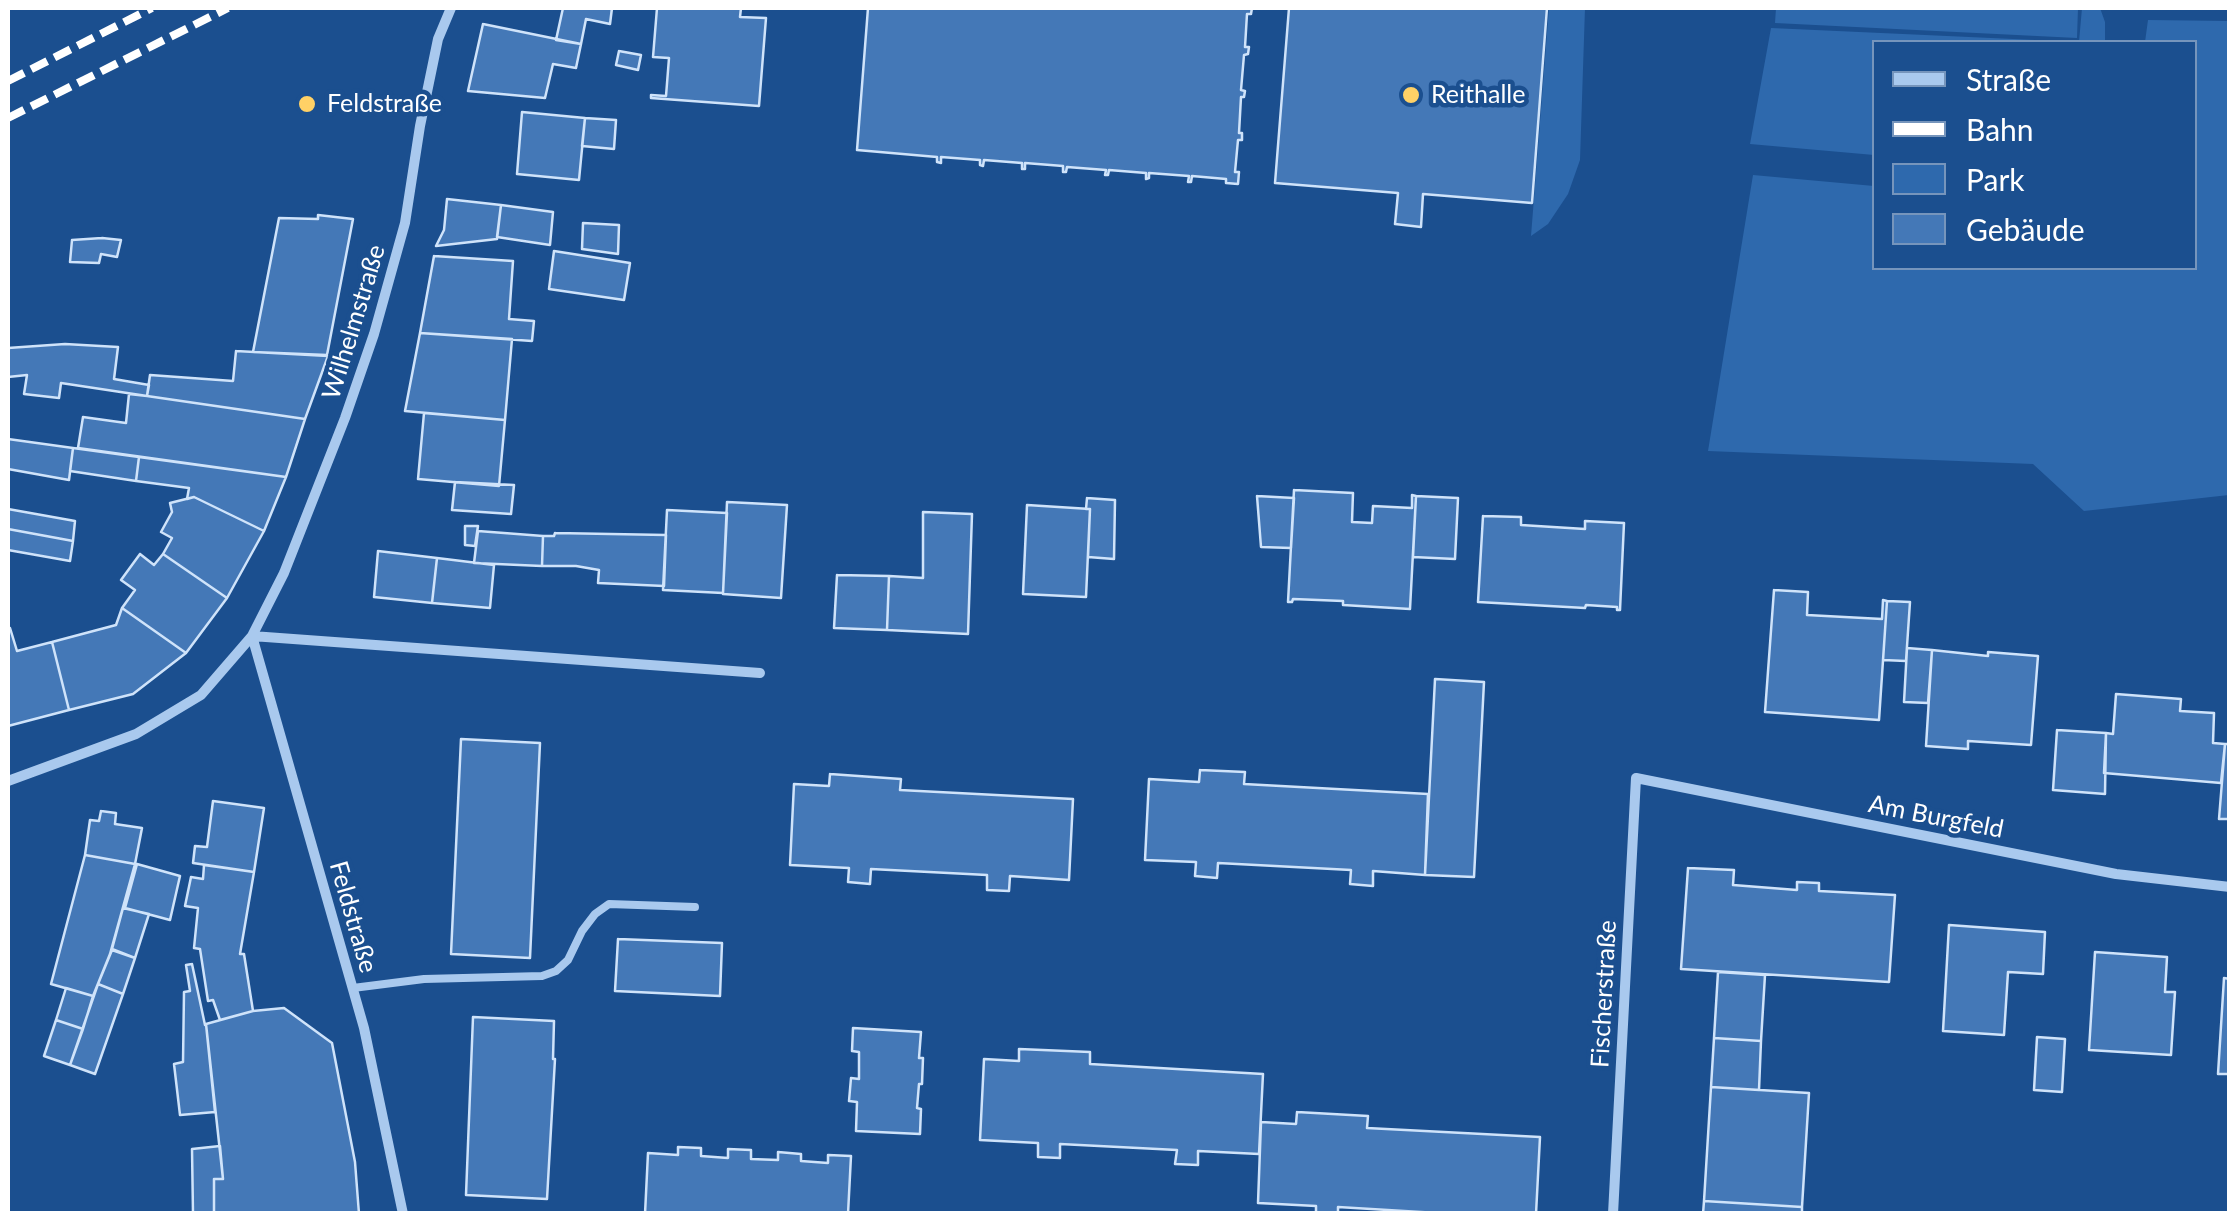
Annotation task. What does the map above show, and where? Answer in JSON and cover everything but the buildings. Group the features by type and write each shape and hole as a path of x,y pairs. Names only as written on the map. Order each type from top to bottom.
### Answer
{"street":[{"name":"Wilhelmstraße","path":"8,781 136,734 201,695 252,636 284,573 374,334 405,223 438,39 451,8"},
{"path":"252,636 760,674"},
{"name":"Feldstraße","path":"252,636 364,1028 403,1214"},
{"name":"Am Burgfeld","path":"1636,778 2116,874 2230,887"},
{"name":"Fischerstraße","path":"1613,1214 1636,778"}],"lane":[{"path":"352,988 424,979 542,976 556,971 568,960 595,914 609,904 695,907"}],"green space":[{"path":"1549,8 1585,8 1580,160 1568,194 1548,224 1531,236"},
{"path":"1776,8 2078,8 2077,38 1775,23"},
{"path":"2082,8 2100,8 2105,40 2079,40"},
{"path":"2148,20 2229,21 2229,495 2084,511 2033,464 1708,451 1753,175 1872,186 1872,270 2197,270 2197,40 2145,40"},
{"path":"1771,28 2035,40 1872,40 1872,155 1750,144"}],"railway":[{"path":"8,81 152,8"},
{"path":"8,118 228,8"}],"place":[{"name":"Reithalle","path":"1411,95"},
{"name":"Feldstraße","path":"307,104"}]}
